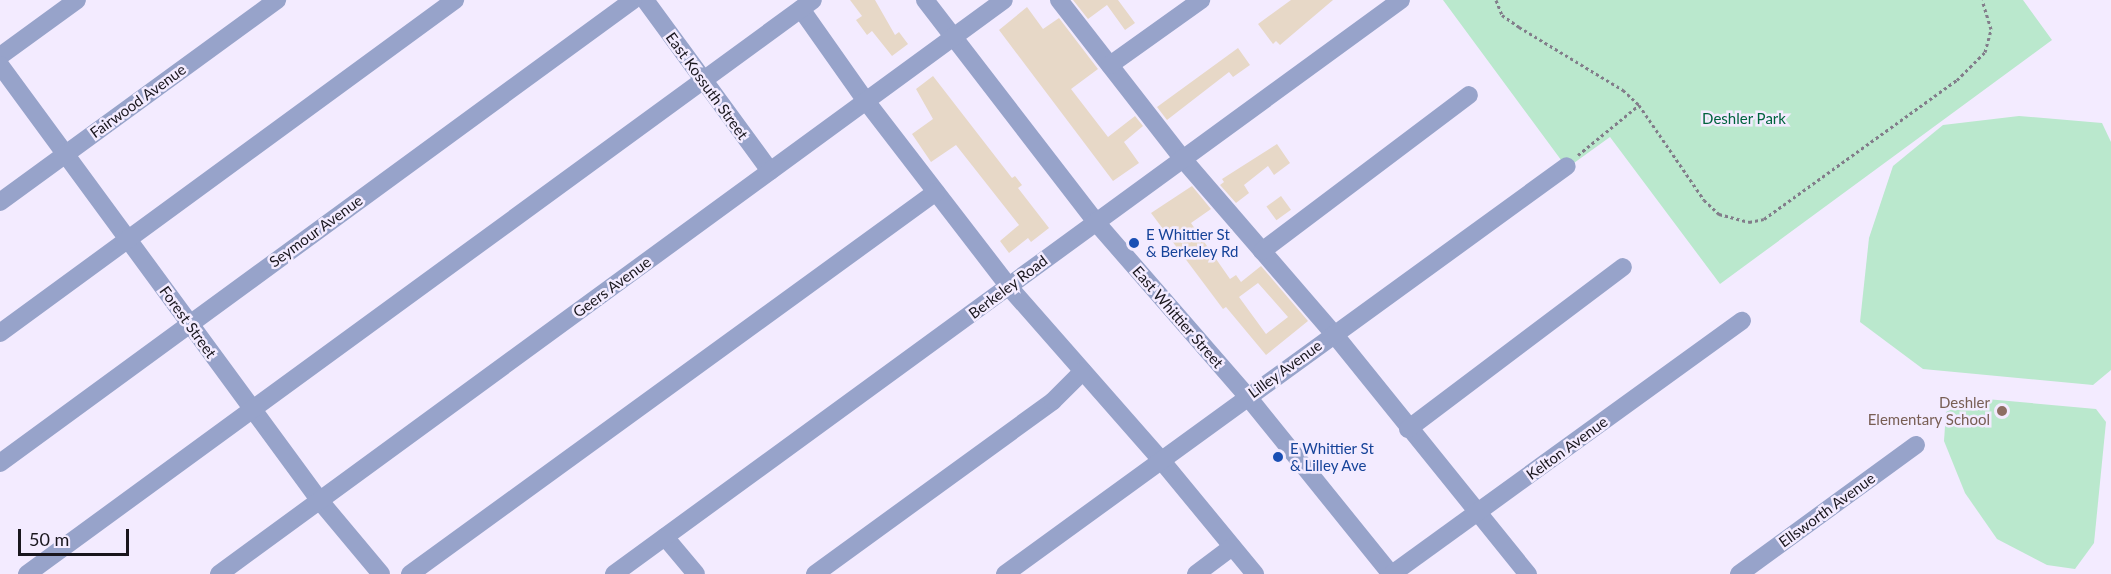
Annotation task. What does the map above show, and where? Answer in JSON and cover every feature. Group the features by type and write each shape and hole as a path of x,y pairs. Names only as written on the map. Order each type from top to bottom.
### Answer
{"street":[{"path":"0,56 77,0"},
{"name":"Fairwood Avenue","path":"0,202 277,0"},
{"path":"0,333 455,0"},
{"name":"Seymour Avenue","path":"0,462 633,0"},
{"name":"East Kossuth Street","path":"645,0 770,171"},
{"name":"East Whittier Street","path":"925,0 1095,221 1248,397 1392,574"},
{"name":"Geers Avenue","path":"219,574 1004,0"},
{"path":"1059,0 1182,158 1334,334 1476,514 1528,574"},
{"path":"1110,65 1201,0"},
{"name":"Berkeley Road","path":"614,574 1401,0"},
{"path":"27,574 705,82 807,4 866,101 1009,287 1161,460 1255,574"},
{"name":"Forest Street","path":"0,66 320,501 381,574"},
{"path":"1262,251 1469,95"},
{"name":"Lilley Avenue","path":"1005,574 1567,166"},
{"path":"410,574 936,192"},
{"path":"1408,429 1623,267"},
{"name":"Kelton Avenue","path":"1392,574 1742,321"},
{"path":"815,574 1053,400 1083,370"},
{"name":"Ellsworth Avenue","path":"1739,574 1916,445"},
{"path":"664,537 696,574"},
{"path":"1196,574 1232,547"}],"path":[{"path":"1496,0 1502,15 1591,68 1639,105 1704,200 1733,220 1749,222 1764,219 1957,80 1985,51 1991,29 1982,0"},
{"path":"1567,166 1639,105"}],"green space":[{"name":"Deshler Park","path":"1443,0 2023,0 2052,40 1720,284 1610,137 1567,168"},
{"path":"2019,116 2102,123 2111,142 2111,370 2093,385 1923,369 1860,322 1869,238 1893,166 1943,125"},
{"path":"1975,398 2096,409 2106,422 2094,543 2075,569 2047,565 1997,539 1965,493 1944,441 1946,412"}],"building":[{"path":"850,0 875,0 895,35 899,32 908,44 892,56 872,31 867,35 856,20 862,16"},
{"path":"1073,0 1118,0 1135,23 1125,30 1107,5 1088,19"},
{"path":"1291,0 1333,0 1280,45 1276,41 1273,44 1258,24"},
{"path":"1027,7 1043,29 1059,18 1098,69 1071,89 1108,137 1135,116 1143,126 1124,142 1139,163 1113,181 999,30"},
{"path":"1238,48 1250,65 1233,77 1229,72 1167,120 1157,107"},
{"path":"933,76 1012,178 1015,176 1022,185 1018,188 1049,228 1031,242 1028,238 1009,253 1000,241 1019,225 956,145 931,162 912,134 933,119 916,89"},
{"path":"1277,144 1290,163 1274,175 1268,166 1244,185 1249,193 1236,203 1220,185 1224,182 1222,179"},
{"path":"1192,186 1211,209 1191,223 1230,279 1236,275 1241,282 1261,266 1308,321 1266,355 1226,307 1223,309 1151,213","holes":["1258,283 1288,317 1266,334 1239,297"]},
{"path":"1281,196 1291,210 1276,220 1266,207"}],"place":[{"name":"E Whittier St & Berkeley Rd","path":"1134,243"},
{"name":"Deshler Elementary School","path":"2002,411"},
{"name":"E Whittier St & Lilley Ave","path":"1278,457"}]}
